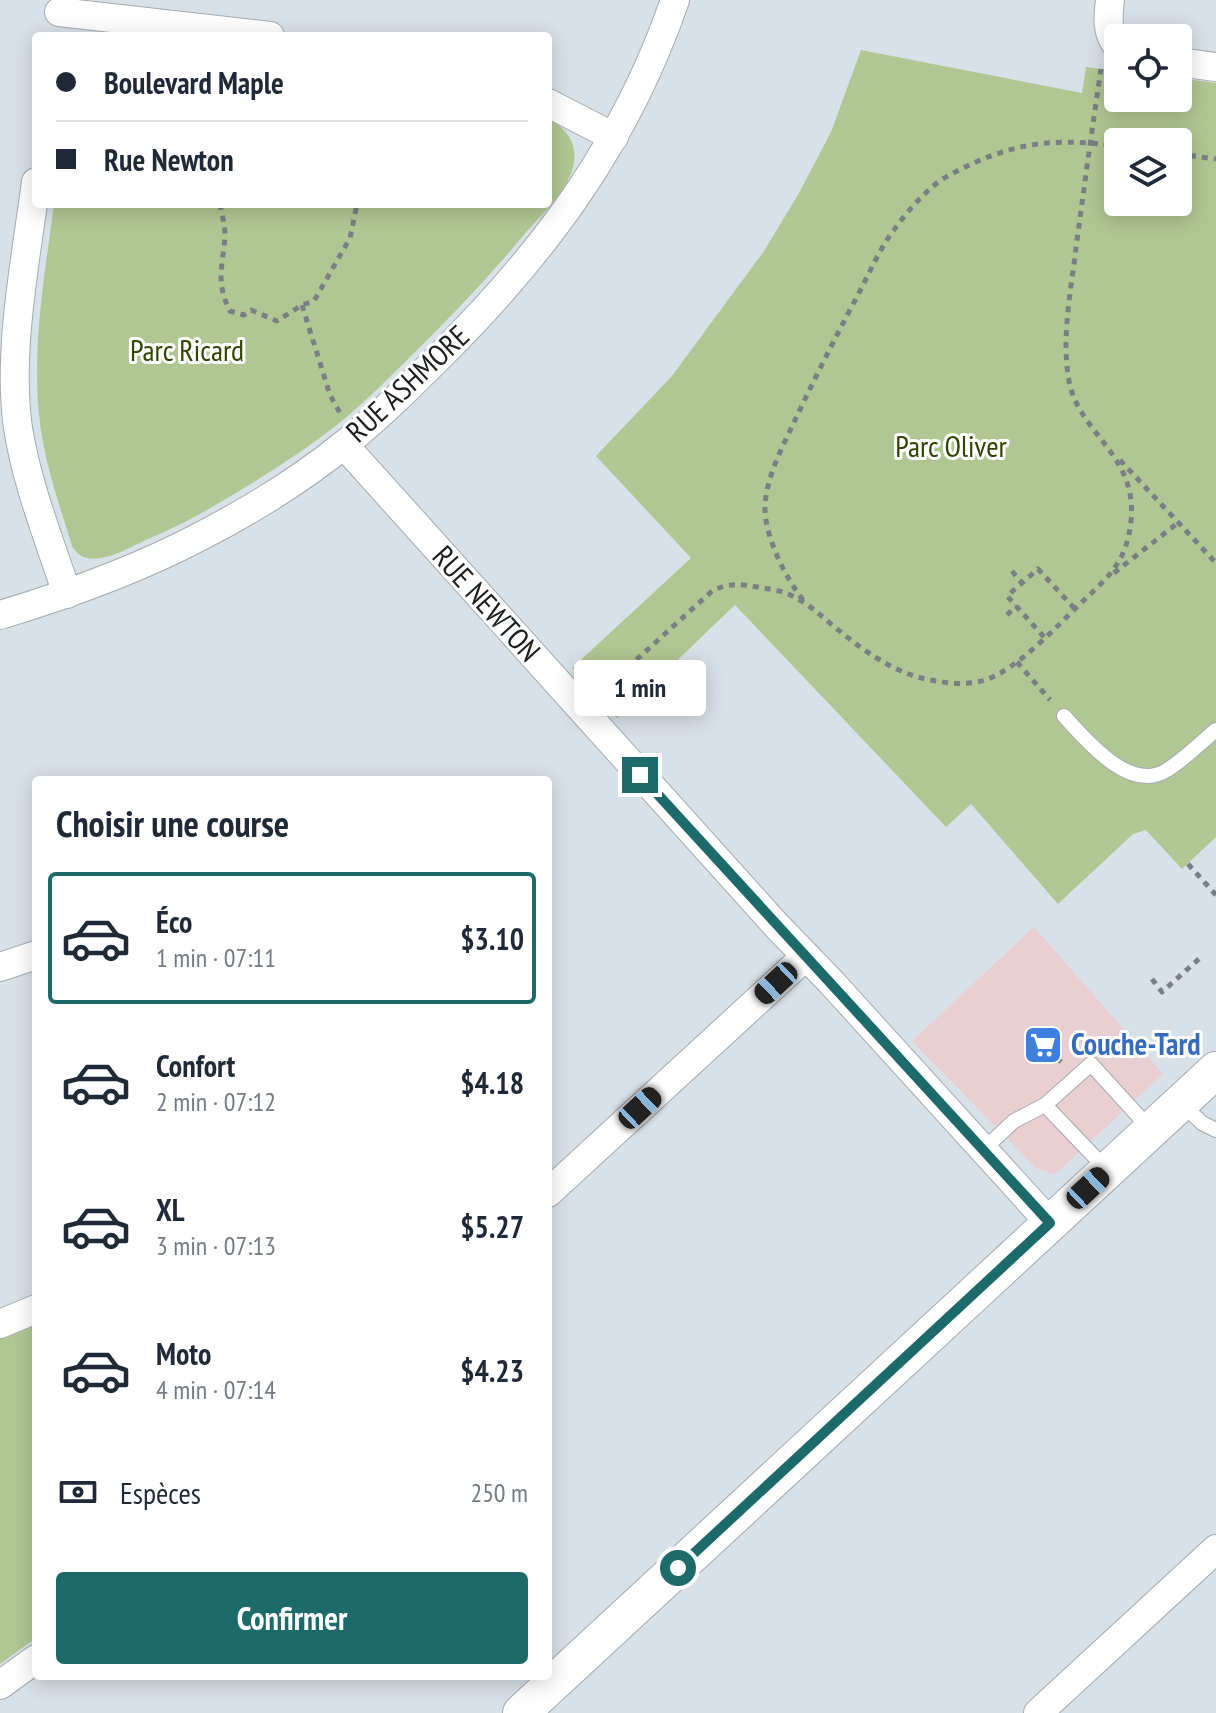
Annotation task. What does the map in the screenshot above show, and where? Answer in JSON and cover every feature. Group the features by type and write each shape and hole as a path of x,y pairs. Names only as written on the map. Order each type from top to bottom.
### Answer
{"street":[{"name":"RUE ASHMORE","path":"0,615 67,594 148,562 206,534 275,492 344,432 413,383 486,309 549,236 580,192 614,137 643,80 675,0"},
{"path":"1109,24 1110,0"},
{"path":"58,16 228,32"},
{"path":"1192,64 1216,67"},
{"path":"552,105 614,137"},
{"path":"33,208 19,318 17,412 22,451 34,495 67,594"},
{"name":"RUE NEWTON","path":"344,432 643,778 1050,1223"},
{"path":"0,967 32,956"},
{"path":"552,1188 806,956"},
{"path":"521,1713 1216,1070"},
{"path":"0,1324 32,1311"},
{"path":"1038,1713 1216,1549"},
{"path":"0,1685 32,1662"}],"lane":[{"path":"1064,716 1096,751 1114,765 1144,775 1157,775 1168,770 1216,730"},
{"path":"984,1149 1014,1121 1045,1105 1091,1064 1151,1130"},
{"path":"1181,1103 1202,1123 1216,1130"},
{"path":"1045,1105 1107,1170"}],"path":[{"path":"1101,69 1073,276 1067,358 1069,382 1076,403 1122,468 1130,490 1132,519 1122,558 1110,576"},
{"path":"806,603 783,569 768,528 766,496 779,455 818,371 892,232 914,205 938,183 990,155 1053,141 1104,144"},
{"path":"1192,156 1216,159"},
{"path":"221,208 225,232 220,276 222,296 230,311 244,315 251,310 277,321 314,301 350,238 356,208"},
{"path":"302,305 344,432"},
{"path":"1108,447 1216,563"},
{"path":"594,699 712,591 724,585 748,585 786,593 806,603 882,663 904,673 960,684 984,681 1017,662 1110,576 1179,522"},
{"path":"1044,637 1007,596 1038,569 1075,609"},
{"path":"1046,577 1053,569"},
{"path":"1012,571 1022,583"},
{"path":"1007,615 1016,606"},
{"path":"1017,662 1064,716"},
{"path":"1188,864 1209,882 1216,895"},
{"path":"1152,979 1162,992 1201,957"}],"shaded area":[{"path":"1034,927 1163,1074 1053,1174 1036,1168 912,1041"}],"green space":[{"name":"Parc Oliver","path":"861,50 1082,93 1086,67 1104,69 1104,112 1192,112 1192,80 1216,83 1216,837 1182,869 1146,830 1133,834 1058,904 971,804 946,827 735,605 617,718 572,668 691,558 596,456 672,376 764,251 831,132"},
{"name":"Parc Ricard","path":"552,121 560,126 574,148 572,172 552,203"},
{"name":"Parc Ricard","path":"53,208 548,208 426,342 336,425 296,455 197,515 114,554 95,559 79,555 72,546 44,448 37,388 43,282"},
{"path":"32,1323 32,1641 0,1664 0,1337"}],"place":[{"name":"Couche-Tard","path":"1043,1045"}],"route":[{"path":"640,775 1050,1223 678,1568"}]}
